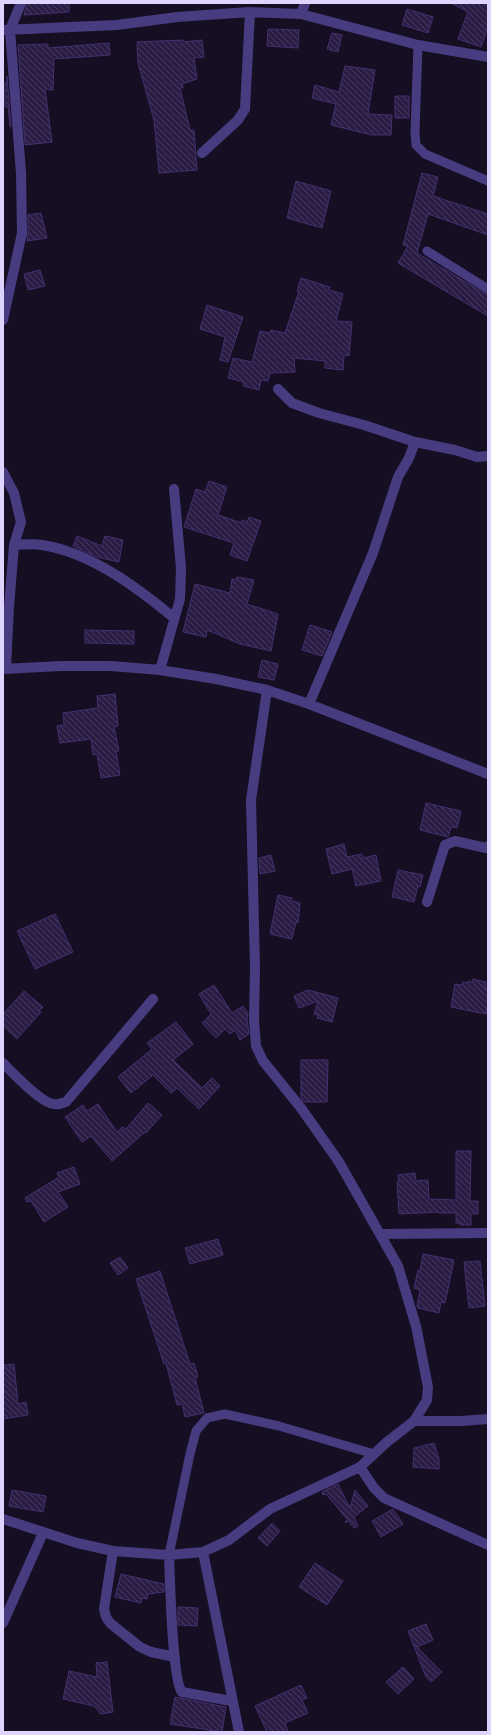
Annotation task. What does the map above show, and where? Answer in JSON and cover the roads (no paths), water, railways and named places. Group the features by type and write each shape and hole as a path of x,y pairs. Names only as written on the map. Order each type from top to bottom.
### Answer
{"street":[{"path":"3,320 22,233 21,173 7,30 21,3"},
{"path":"301,14 305,3"},
{"path":"7,30 117,25 250,12 301,14 418,45 488,57"},
{"path":"202,153 238,120 245,109 250,12"},
{"path":"278,389 292,403 319,413 364,425 415,442 455,450 477,457 488,456"},
{"path":"309,704 373,553 398,477 415,442"},
{"path":"3,472 14,494 21,522 14,545 5,669 61,666 104,666 160,670 216,679 267,690 309,704 488,774"},
{"path":"160,670 180,599 181,568 174,489"},
{"path":"14,545 40,544 77,555 109,572 148,596 174,618"},
{"path":"3,1519 77,1543 113,1550 169,1555 203,1552 229,1540 270,1509 360,1467 414,1422 427,1400 428,1387 424,1360 416,1326 398,1266 340,1162 301,1108 263,1061 256,1046 254,1020 251,800 267,690"},
{"path":"427,902 445,845 454,841 486,848 488,846"},
{"path":"3,1063 29,1088 48,1102 53,1104 66,1102 154,999"},
{"path":"380,1234 488,1233"},
{"path":"414,1422 461,1421 488,1418"},
{"path":"360,1467 374,1488 384,1498 488,1545"},
{"path":"3,1623 43,1533"},
{"path":"113,1550 104,1608 106,1617 115,1627 140,1647 151,1652 175,1657"},
{"path":"203,1552 238,1732"},
{"path":"169,1555 176,1674 179,1689 182,1692 231,1701"}],"lane":[{"path":"418,45 415,132 416,145 425,154 488,181"},
{"path":"427,250 488,289"},
{"path":"169,1555 196,1431 207,1418 224,1414 279,1426 374,1454"}]}
